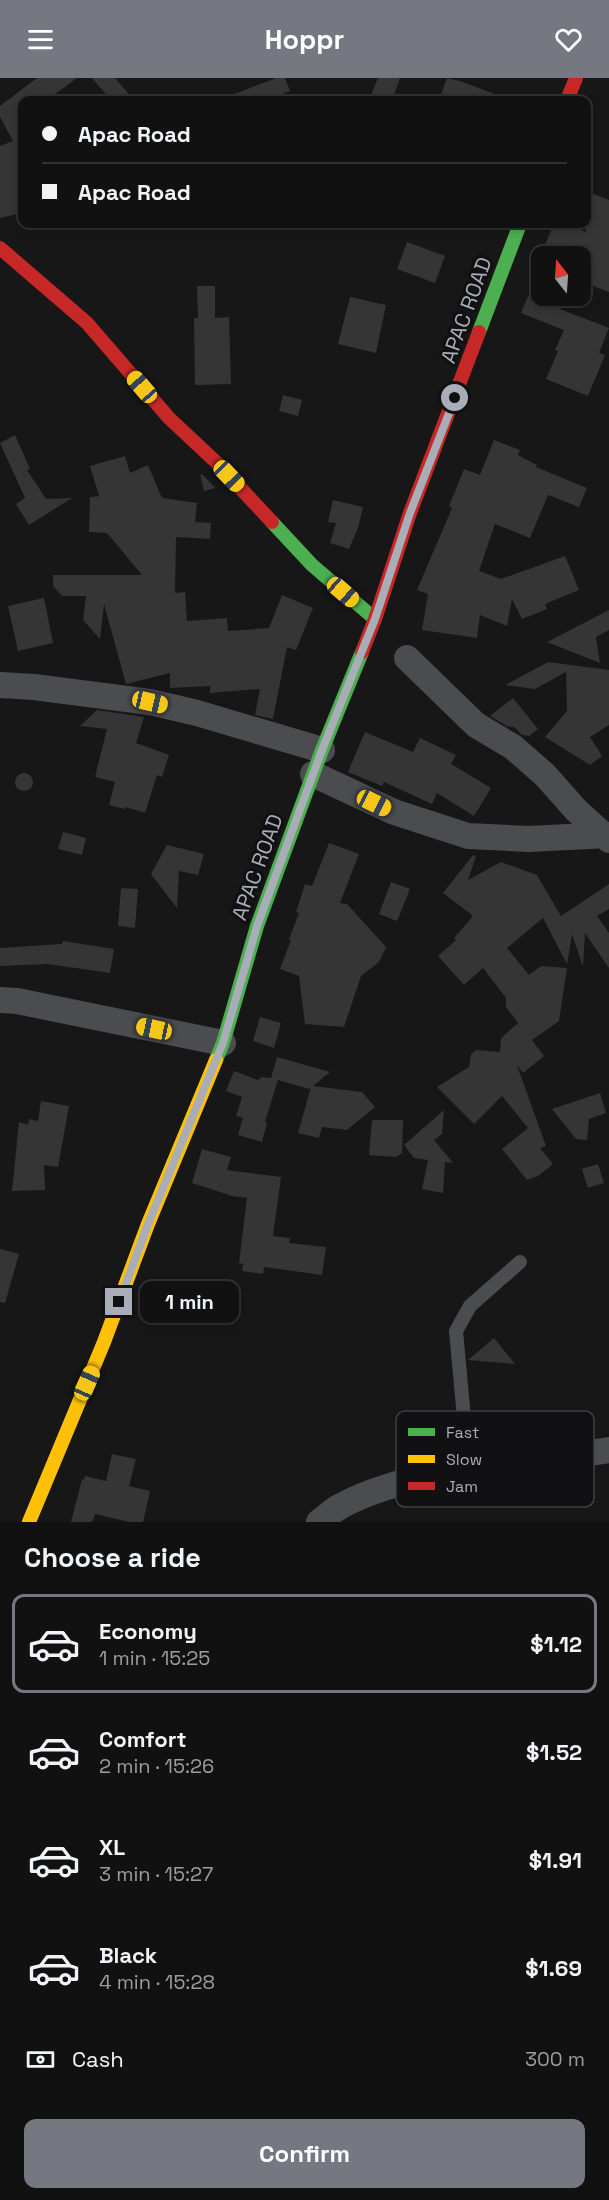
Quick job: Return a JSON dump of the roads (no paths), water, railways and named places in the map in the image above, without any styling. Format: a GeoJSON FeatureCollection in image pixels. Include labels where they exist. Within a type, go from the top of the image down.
{"type":"FeatureCollection","features":[{"type":"Feature","properties":{"kind":"main road"},"geometry":{"type":"LineString","coordinates":[[569,96],[576,78]]}},
{"type":"Feature","properties":{"kind":"main road","name":"APAC ROAD"},"geometry":{"type":"LineString","coordinates":[[30,1522],[60,1444],[104,1342],[148,1224],[223,1043],[257,926],[322,750],[375,619],[410,513],[518,228]]}},
{"type":"Feature","properties":{"kind":"main road"},"geometry":{"type":"LineString","coordinates":[[0,248],[87,323],[169,418],[216,462],[312,565],[375,619]]}},
{"type":"Feature","properties":{"kind":"street"},"geometry":{"type":"LineString","coordinates":[[407,658],[477,724],[513,747],[545,775],[576,810],[608,837]]}},
{"type":"Feature","properties":{"kind":"street"},"geometry":{"type":"LineString","coordinates":[[0,685],[34,687],[150,702],[197,713],[322,750]]}},
{"type":"Feature","properties":{"kind":"street"},"geometry":{"type":"LineString","coordinates":[[313,774],[393,812],[468,836],[528,839],[608,837]]}},
{"type":"Feature","properties":{"kind":"street"},"geometry":{"type":"LineString","coordinates":[[0,1000],[223,1043]]}},
{"type":"Feature","properties":{"kind":"street"},"geometry":{"type":"LineString","coordinates":[[594,1452],[609,1450]]}},
{"type":"Feature","properties":{"kind":"street"},"geometry":{"type":"LineString","coordinates":[[319,1522],[339,1506],[372,1492],[396,1486]]}},
{"type":"Feature","properties":{"kind":"lane"},"geometry":{"type":"LineString","coordinates":[[463,1411],[456,1331],[470,1306],[520,1262]]}}]}
